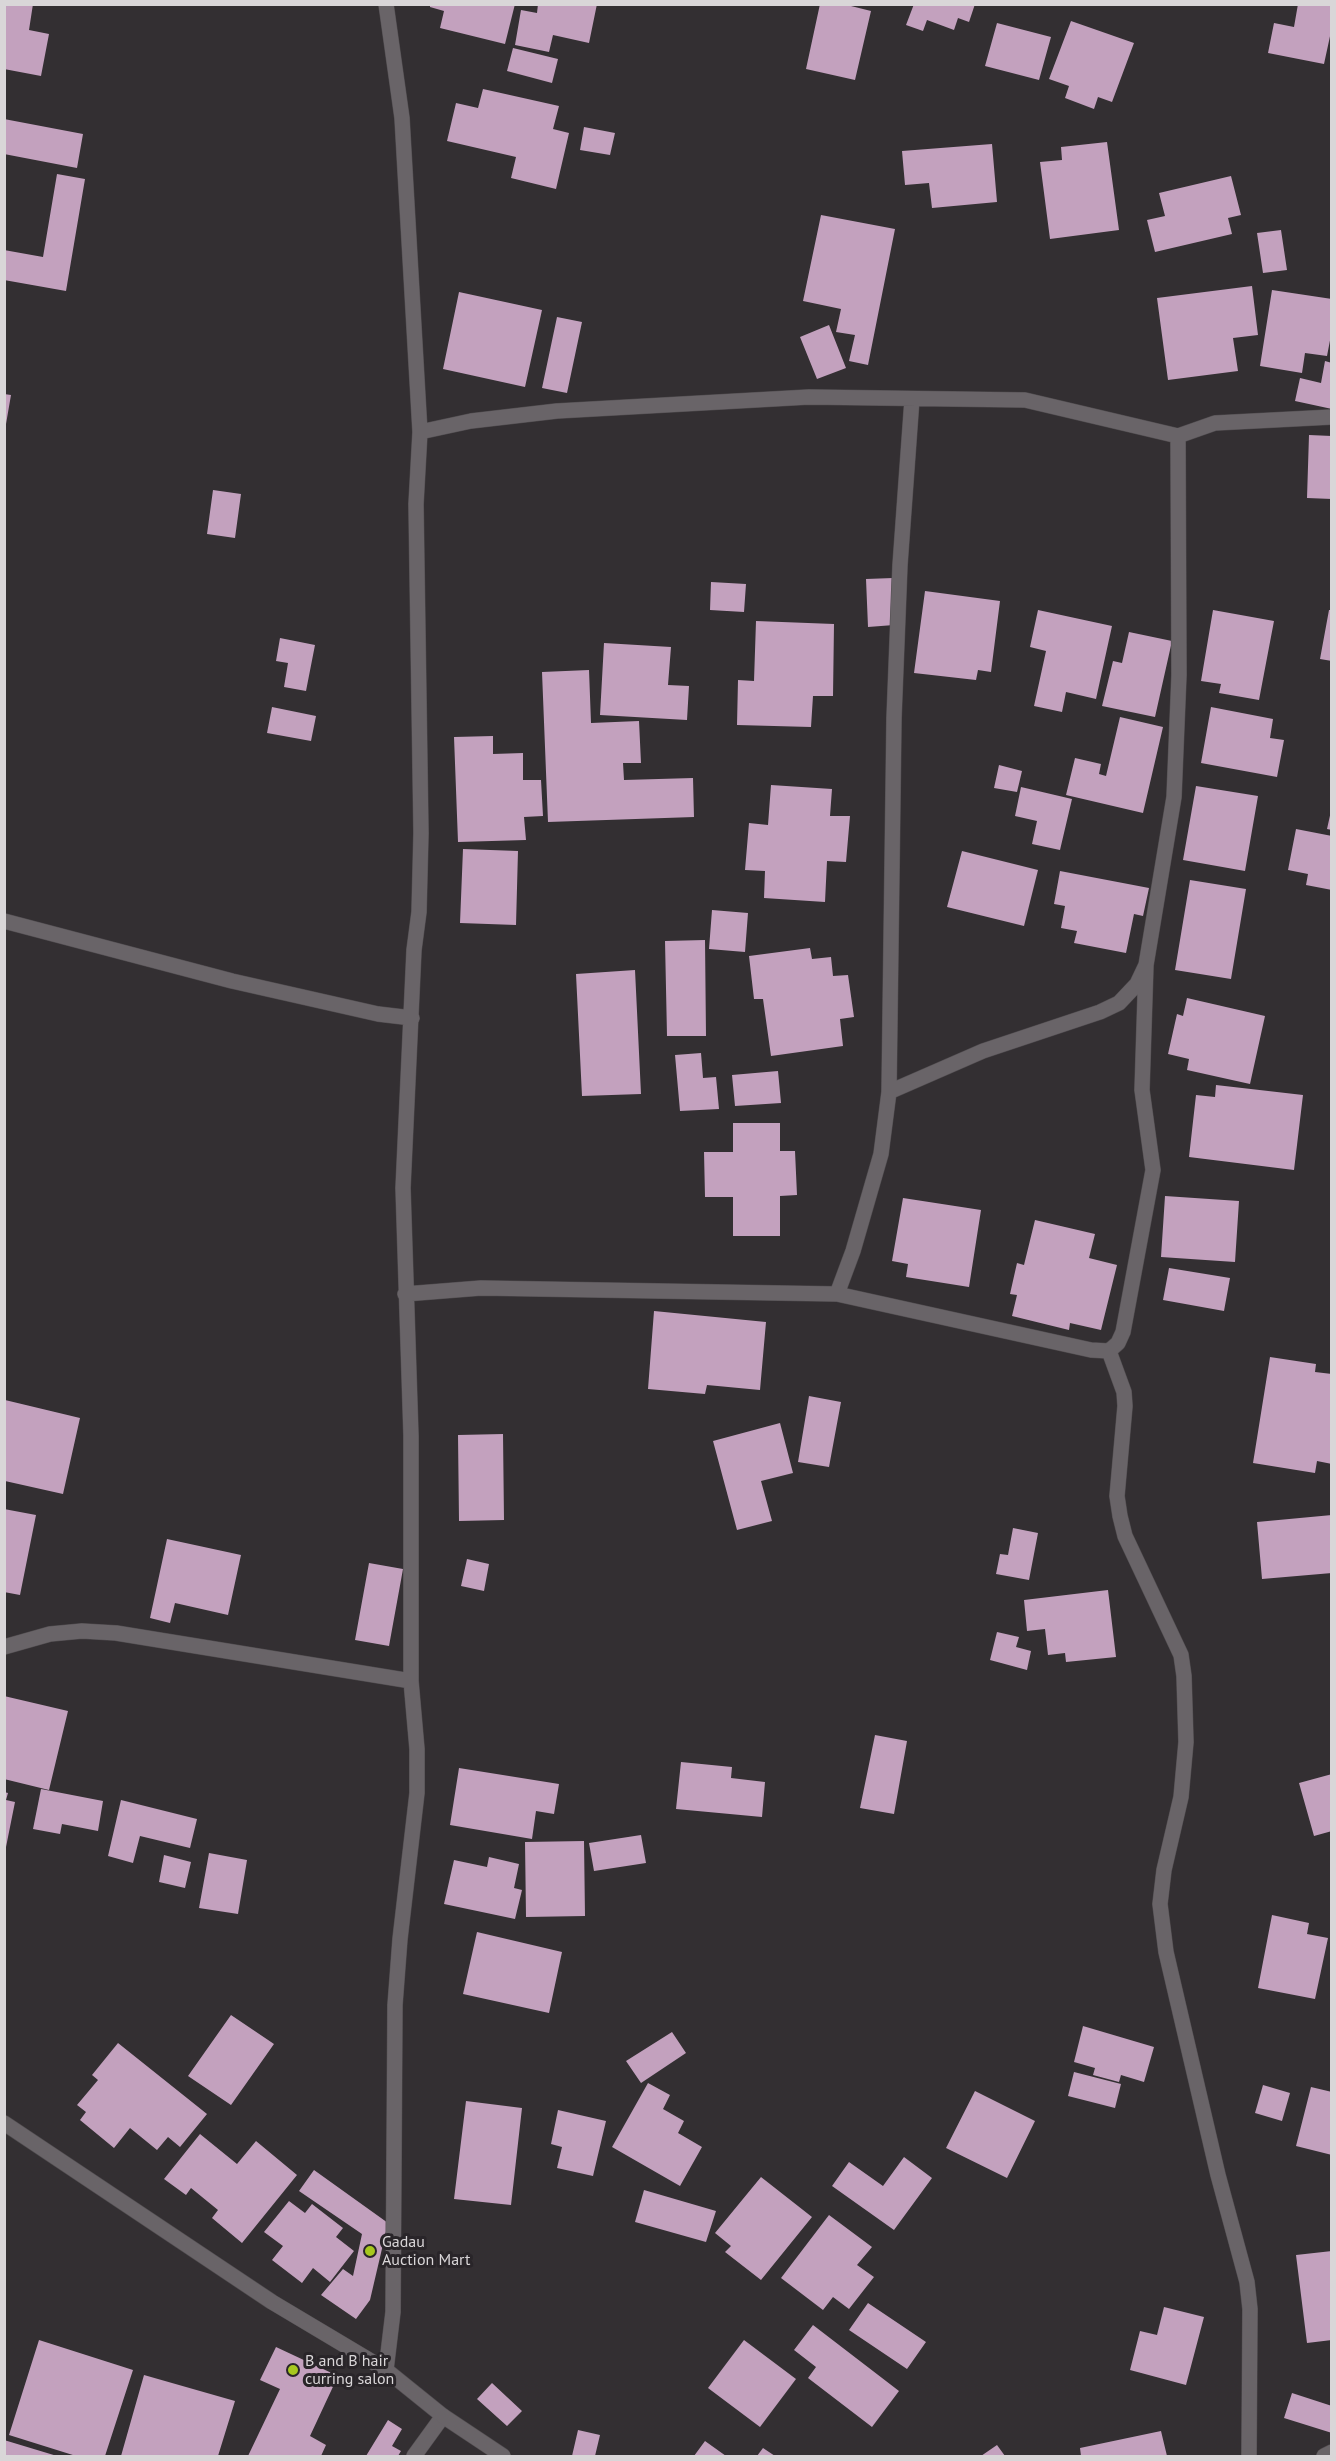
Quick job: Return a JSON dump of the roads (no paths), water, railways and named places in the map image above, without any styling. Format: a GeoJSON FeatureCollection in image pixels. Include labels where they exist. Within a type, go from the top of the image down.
{"type":"FeatureCollection","features":[{"type":"Feature","properties":{"kind":"street"},"geometry":{"type":"LineString","coordinates":[[386,4],[402,118],[420,432],[416,504],[421,833],[419,912],[414,950],[403,1188],[411,1436],[411,1681],[417,1749],[417,1794],[400,1939],[395,2005],[393,2312],[386,2370]]}},
{"type":"Feature","properties":{"kind":"street"},"geometry":{"type":"LineString","coordinates":[[420,432],[471,421],[546,412],[809,397],[1025,400],[1178,436],[1215,423],[1332,417]]}},
{"type":"Feature","properties":{"kind":"street"},"geometry":{"type":"LineString","coordinates":[[837,1294],[853,1251],[881,1154],[889,1092],[894,718],[900,565],[912,399]]}},
{"type":"Feature","properties":{"kind":"street"},"geometry":{"type":"LineString","coordinates":[[405,1294],[481,1288],[837,1294],[1091,1350],[1109,1351],[1118,1343],[1123,1332],[1153,1170],[1142,1090],[1146,965],[1155,897],[1174,797],[1179,675],[1178,436]]}},
{"type":"Feature","properties":{"kind":"street"},"geometry":{"type":"LineString","coordinates":[[4,921],[232,981],[378,1014],[412,1018]]}},
{"type":"Feature","properties":{"kind":"street"},"geometry":{"type":"LineString","coordinates":[[889,1092],[983,1052],[1100,1012],[1119,1003],[1137,984],[1146,965]]}},
{"type":"Feature","properties":{"kind":"street"},"geometry":{"type":"LineString","coordinates":[[1109,1351],[1124,1392],[1125,1406],[1117,1496],[1120,1516],[1125,1536],[1181,1655],[1184,1676],[1186,1742],[1181,1797],[1164,1870],[1160,1904],[1171,1974],[1218,2175],[1247,2282],[1250,2309],[1250,2457]]}},
{"type":"Feature","properties":{"kind":"street"},"geometry":{"type":"LineString","coordinates":[[4,1647],[50,1634],[82,1631],[116,1633],[411,1681]]}},
{"type":"Feature","properties":{"kind":"street"},"geometry":{"type":"LineString","coordinates":[[4,2123],[272,2302],[386,2370],[443,2416],[503,2457]]}},
{"type":"Feature","properties":{"kind":"street"},"geometry":{"type":"LineString","coordinates":[[414,2457],[443,2416]]}},
{"type":"Feature","properties":{"kind":"street"},"geometry":{"type":"LineString","coordinates":[[1324,2457],[1332,2452]]}},
{"type":"Feature","properties":{"kind":"place","name":"Gadau Auction Mart"},"geometry":{"type":"Point","coordinates":[370,2251]}},
{"type":"Feature","properties":{"kind":"place","name":"B and B hair curring salon"},"geometry":{"type":"Point","coordinates":[293,2370]}}]}
